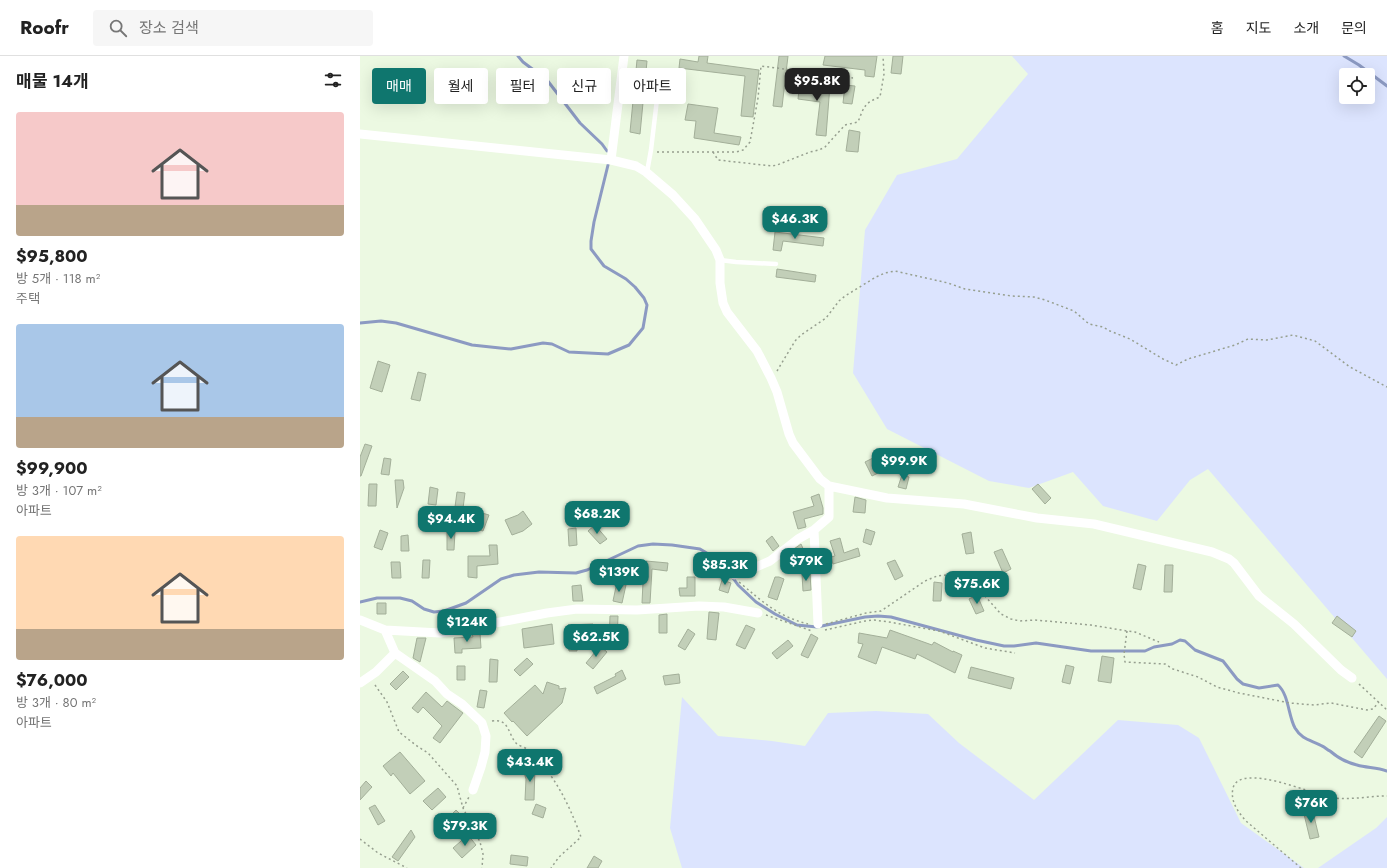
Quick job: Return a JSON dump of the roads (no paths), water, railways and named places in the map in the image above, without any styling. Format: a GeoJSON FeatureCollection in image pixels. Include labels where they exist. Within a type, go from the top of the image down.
{"type":"FeatureCollection","features":[{"type":"Feature","properties":{"kind":"street"},"geometry":{"type":"LineString","coordinates":[[611,160],[624,56]]}},
{"type":"Feature","properties":{"kind":"street"},"geometry":{"type":"LineString","coordinates":[[360,134],[611,160],[636,166],[660,182],[684,205],[713,245],[720,260],[720,284],[723,303],[730,316],[757,351],[771,378],[793,443],[820,479],[829,486],[887,498],[964,504],[1037,518],[1094,524],[1143,537],[1212,552],[1229,559],[1234,563],[1259,596],[1294,624],[1341,670],[1352,678]]}},
{"type":"Feature","properties":{"kind":"street"},"geometry":{"type":"LineString","coordinates":[[734,575],[770,561],[798,539],[814,530],[829,517],[829,486]]}},
{"type":"Feature","properties":{"kind":"street"},"geometry":{"type":"LineString","coordinates":[[814,530],[819,629]]}},
{"type":"Feature","properties":{"kind":"street"},"geometry":{"type":"LineString","coordinates":[[360,620],[385,630],[440,633],[540,614],[578,609],[637,610],[699,606],[724,607],[758,613]]}},
{"type":"Feature","properties":{"kind":"street"},"geometry":{"type":"LineString","coordinates":[[385,630],[395,652],[435,681],[447,694],[462,704],[482,724],[486,736],[485,752],[473,790]]}},
{"type":"Feature","properties":{"kind":"street"},"geometry":{"type":"LineString","coordinates":[[360,684],[376,672],[395,652]]}},
{"type":"Feature","properties":{"kind":"lane"},"geometry":{"type":"LineString","coordinates":[[646,172],[656,104]]}},
{"type":"Feature","properties":{"kind":"lane"},"geometry":{"type":"LineString","coordinates":[[720,260],[776,264]]}},
{"type":"Feature","properties":{"kind":"waterway"},"geometry":{"type":"LineString","coordinates":[[518,56],[523,62],[547,80],[580,123],[602,144],[607,151]]}},
{"type":"Feature","properties":{"kind":"waterway"},"geometry":{"type":"LineString","coordinates":[[1344,56],[1359,65],[1387,86]]}},
{"type":"Feature","properties":{"kind":"waterway"},"geometry":{"type":"LineString","coordinates":[[360,323],[381,321],[396,323],[472,345],[511,349],[543,343],[552,344],[569,352],[608,354],[629,345],[643,328],[647,305],[644,298],[635,287],[626,279],[604,266],[591,249],[594,222],[608,165]]}},
{"type":"Feature","properties":{"kind":"waterway"},"geometry":{"type":"LineString","coordinates":[[360,602],[377,598],[400,598],[412,601],[424,609],[434,612],[444,611],[466,603],[501,579],[514,575],[539,572],[576,573],[587,570],[638,546],[653,544],[700,549],[710,555],[728,571],[738,585],[756,602],[797,625],[817,627],[865,617],[891,617],[1004,646],[1036,643],[1091,651],[1145,651],[1154,647],[1172,644],[1180,640],[1185,641],[1195,650],[1223,661],[1237,679],[1243,684],[1259,688],[1278,685],[1284,694],[1295,728],[1304,737],[1323,746],[1339,758],[1350,763],[1387,771]]}}]}
